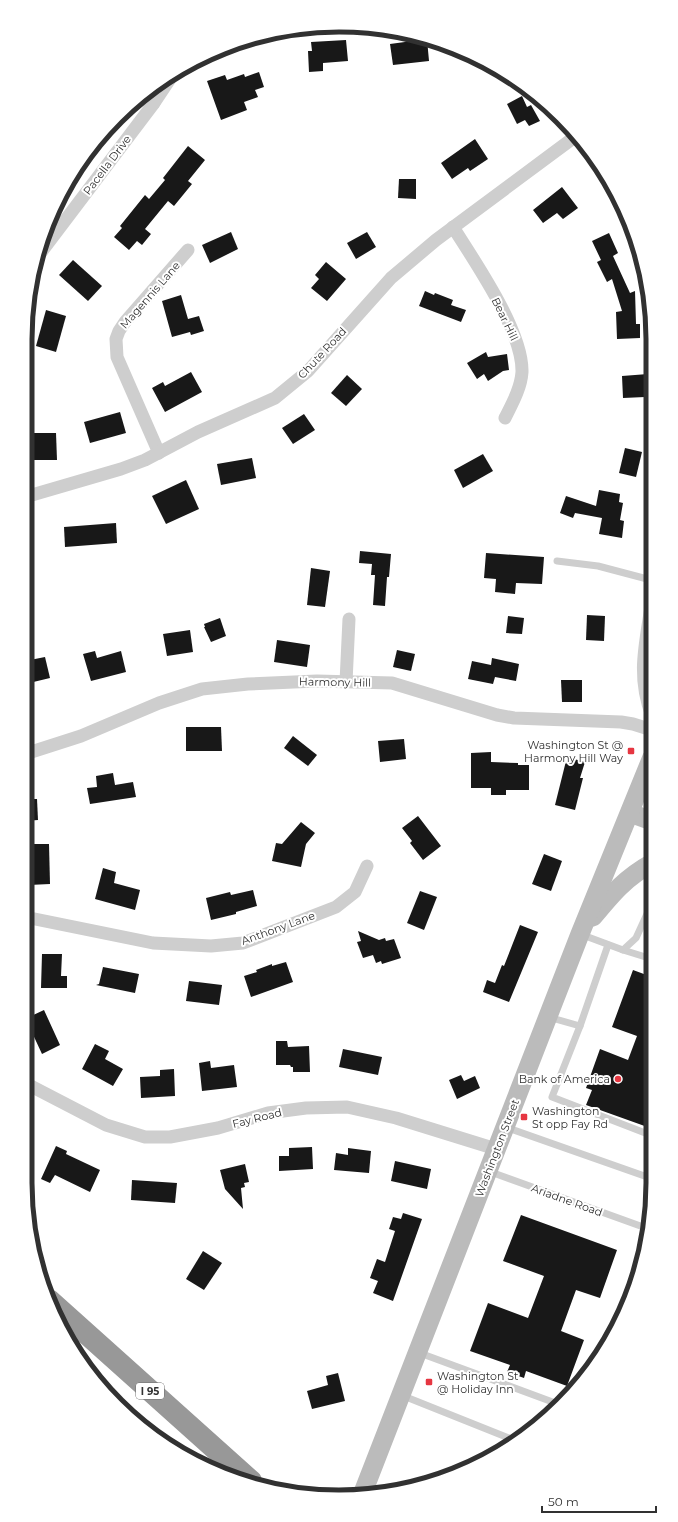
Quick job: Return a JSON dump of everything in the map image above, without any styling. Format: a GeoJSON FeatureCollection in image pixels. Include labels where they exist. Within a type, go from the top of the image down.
{"type":"FeatureCollection","features":[{"type":"Feature","properties":{"kind":"highway","name":"I 95"},"geometry":{"type":"LineString","coordinates":[[59,1309],[245,1475]]}},
{"type":"Feature","properties":{"kind":"main road","name":"Washington Street"},"geometry":{"type":"LineString","coordinates":[[365,1488],[580,934],[630,813],[645,793]]}},
{"type":"Feature","properties":{"kind":"main road"},"geometry":{"type":"LineString","coordinates":[[630,813],[646,819]]}},
{"type":"Feature","properties":{"kind":"main road"},"geometry":{"type":"LineString","coordinates":[[580,934],[621,885],[646,867]]}},
{"type":"Feature","properties":{"kind":"street","name":"Pacella Drive"},"geometry":{"type":"LineString","coordinates":[[46,245],[166,86]]}},
{"type":"Feature","properties":{"kind":"street"},"geometry":{"type":"LineString","coordinates":[[149,98],[154,103]]}},
{"type":"Feature","properties":{"kind":"street","name":"Chute Road"},"geometry":{"type":"LineString","coordinates":[[32,494],[121,469],[145,460],[198,432],[275,398],[308,371],[391,278],[436,240],[572,139]]}},
{"type":"Feature","properties":{"kind":"street","name":"Bear Hill"},"geometry":{"type":"LineString","coordinates":[[453,227],[485,279],[518,346],[522,373],[519,387],[505,418]]}},
{"type":"Feature","properties":{"kind":"street","name":"Magennis Lane"},"geometry":{"type":"LineString","coordinates":[[159,453],[117,357],[116,339],[125,322],[188,250]]}},
{"type":"Feature","properties":{"kind":"street"},"geometry":{"type":"LineString","coordinates":[[346,682],[349,619]]}},
{"type":"Feature","properties":{"kind":"street"},"geometry":{"type":"LineString","coordinates":[[646,648],[643,684],[646,699]]}},
{"type":"Feature","properties":{"kind":"street","name":"Harmony Hill"},"geometry":{"type":"LineString","coordinates":[[32,752],[81,736],[159,703],[202,689],[248,684],[317,681],[392,684],[497,715],[514,718],[621,722],[646,728]]}},
{"type":"Feature","properties":{"kind":"street","name":"Anthony Lane"},"geometry":{"type":"LineString","coordinates":[[32,918],[153,943],[211,946],[243,943],[336,907],[355,892],[366,866]]}},
{"type":"Feature","properties":{"kind":"street","name":"Fay Road"},"geometry":{"type":"LineString","coordinates":[[32,1087],[106,1125],[145,1137],[170,1137],[218,1128],[268,1113],[306,1108],[347,1107],[396,1118],[496,1149]]}},
{"type":"Feature","properties":{"kind":"lane"},"geometry":{"type":"LineString","coordinates":[[558,561],[598,566],[646,579]]}},
{"type":"Feature","properties":{"kind":"lane"},"geometry":{"type":"LineString","coordinates":[[623,950],[636,938],[646,916]]}},
{"type":"Feature","properties":{"kind":"lane"},"geometry":{"type":"LineString","coordinates":[[580,934],[646,957]]}},
{"type":"Feature","properties":{"kind":"lane"},"geometry":{"type":"LineString","coordinates":[[608,945],[580,1026],[552,1097],[646,1133]]}},
{"type":"Feature","properties":{"kind":"lane"},"geometry":{"type":"LineString","coordinates":[[547,1017],[580,1026]]}},
{"type":"Feature","properties":{"kind":"lane"},"geometry":{"type":"LineString","coordinates":[[505,1127],[646,1177]]}},
{"type":"Feature","properties":{"kind":"lane","name":"Ariadne Road"},"geometry":{"type":"LineString","coordinates":[[488,1171],[642,1227]]}},
{"type":"Feature","properties":{"kind":"lane"},"geometry":{"type":"LineString","coordinates":[[417,1352],[553,1402]]}},
{"type":"Feature","properties":{"kind":"lane"},"geometry":{"type":"LineString","coordinates":[[401,1395],[510,1438]]}},
{"type":"Feature","properties":{"kind":"building"},"geometry":{"type":"Polygon","coordinates":[[[346,40],[348,61],[323,63],[323,71],[309,72],[308,51],[312,51],[311,42],[346,40]]]}},
{"type":"Feature","properties":{"kind":"building"},"geometry":{"type":"Polygon","coordinates":[[[413,41],[428,45],[429,61],[393,65],[390,44],[413,41]]]}},
{"type":"Feature","properties":{"kind":"building"},"geometry":{"type":"Polygon","coordinates":[[[259,72],[264,87],[255,90],[258,97],[244,102],[247,110],[221,120],[207,81],[225,75],[227,80],[244,74],[245,77],[259,72]]]}},
{"type":"Feature","properties":{"kind":"building"},"geometry":{"type":"Polygon","coordinates":[[[522,96],[527,107],[531,105],[540,121],[529,126],[525,120],[517,124],[507,104],[522,96]]]}},
{"type":"Feature","properties":{"kind":"building"},"geometry":{"type":"Polygon","coordinates":[[[475,139],[488,159],[470,171],[468,168],[452,179],[441,163],[475,139]]]}},
{"type":"Feature","properties":{"kind":"building"},"geometry":{"type":"Polygon","coordinates":[[[188,146],[205,160],[188,181],[192,184],[174,206],[168,201],[145,229],[151,234],[142,245],[137,241],[129,250],[114,237],[122,228],[120,226],[145,195],[149,199],[165,180],[163,178],[188,146]]]}},
{"type":"Feature","properties":{"kind":"building"},"geometry":{"type":"Polygon","coordinates":[[[399,179],[416,179],[416,199],[398,198],[399,179]]]}},
{"type":"Feature","properties":{"kind":"building"},"geometry":{"type":"Polygon","coordinates":[[[562,187],[578,208],[563,219],[557,213],[543,223],[533,210],[562,187]]]}},
{"type":"Feature","properties":{"kind":"building"},"geometry":{"type":"Polygon","coordinates":[[[231,232],[238,249],[210,263],[202,245],[231,232]]]}},
{"type":"Feature","properties":{"kind":"building"},"geometry":{"type":"Polygon","coordinates":[[[367,232],[376,247],[356,259],[347,243],[367,232]]]}},
{"type":"Feature","properties":{"kind":"building"},"geometry":{"type":"Polygon","coordinates":[[[609,233],[618,253],[613,256],[630,293],[635,291],[636,324],[640,324],[640,338],[617,339],[616,312],[622,311],[612,279],[607,282],[597,262],[601,260],[592,241],[609,233]]]}},
{"type":"Feature","properties":{"kind":"building"},"geometry":{"type":"Polygon","coordinates":[[[73,260],[102,286],[88,301],[59,275],[73,260]]]}},
{"type":"Feature","properties":{"kind":"building"},"geometry":{"type":"Polygon","coordinates":[[[326,262],[346,279],[327,301],[311,288],[319,279],[315,275],[326,262]]]}},
{"type":"Feature","properties":{"kind":"building"},"geometry":{"type":"Polygon","coordinates":[[[425,291],[453,300],[451,305],[466,310],[461,322],[419,306],[425,291]]]}},
{"type":"Feature","properties":{"kind":"building"},"geometry":{"type":"Polygon","coordinates":[[[181,295],[188,319],[199,316],[204,331],[191,335],[190,332],[172,337],[162,301],[181,295]]]}},
{"type":"Feature","properties":{"kind":"building"},"geometry":{"type":"Polygon","coordinates":[[[46,310],[66,316],[56,352],[36,346],[46,310]]]}},
{"type":"Feature","properties":{"kind":"building"},"geometry":{"type":"Polygon","coordinates":[[[486,352],[488,357],[507,354],[509,370],[503,371],[488,381],[484,374],[477,379],[467,363],[486,352]]]}},
{"type":"Feature","properties":{"kind":"building"},"geometry":{"type":"Polygon","coordinates":[[[191,372],[202,392],[165,412],[152,388],[163,382],[165,386],[191,372]]]}},
{"type":"Feature","properties":{"kind":"building"},"geometry":{"type":"Polygon","coordinates":[[[646,374],[646,388],[644,388],[645,397],[623,398],[622,376],[646,374]]]}},
{"type":"Feature","properties":{"kind":"building"},"geometry":{"type":"Polygon","coordinates":[[[347,375],[362,389],[346,406],[331,393],[347,375]]]}},
{"type":"Feature","properties":{"kind":"building"},"geometry":{"type":"Polygon","coordinates":[[[120,412],[126,433],[90,443],[84,422],[120,412]]]}},
{"type":"Feature","properties":{"kind":"building"},"geometry":{"type":"Polygon","coordinates":[[[304,414],[315,430],[293,444],[282,428],[304,414]]]}},
{"type":"Feature","properties":{"kind":"building"},"geometry":{"type":"Polygon","coordinates":[[[32,433],[56,433],[57,460],[32,460],[32,433]]]}},
{"type":"Feature","properties":{"kind":"building"},"geometry":{"type":"Polygon","coordinates":[[[625,448],[642,452],[636,477],[619,473],[625,448]]]}},
{"type":"Feature","properties":{"kind":"building"},"geometry":{"type":"Polygon","coordinates":[[[483,454],[493,471],[463,488],[454,470],[483,454]]]}},
{"type":"Feature","properties":{"kind":"building"},"geometry":{"type":"Polygon","coordinates":[[[252,458],[256,478],[221,485],[217,464],[252,458]]]}},
{"type":"Feature","properties":{"kind":"building"},"geometry":{"type":"Polygon","coordinates":[[[186,480],[199,509],[166,524],[152,496],[186,480]]]}},
{"type":"Feature","properties":{"kind":"building"},"geometry":{"type":"Polygon","coordinates":[[[599,490],[620,494],[619,502],[623,503],[620,520],[624,521],[622,538],[599,534],[602,518],[575,513],[573,518],[560,513],[566,496],[596,506],[599,490]]]}},
{"type":"Feature","properties":{"kind":"building"},"geometry":{"type":"Polygon","coordinates":[[[116,523],[117,543],[65,547],[64,527],[116,523]]]}},
{"type":"Feature","properties":{"kind":"building"},"geometry":{"type":"Polygon","coordinates":[[[360,551],[391,554],[389,577],[387,577],[385,606],[373,605],[375,575],[371,575],[372,564],[359,563],[360,551]]]}},
{"type":"Feature","properties":{"kind":"building"},"geometry":{"type":"Polygon","coordinates":[[[486,553],[544,557],[542,584],[516,583],[515,594],[495,592],[496,579],[484,578],[486,553]]]}},
{"type":"Feature","properties":{"kind":"building"},"geometry":{"type":"Polygon","coordinates":[[[311,568],[330,571],[325,607],[307,605],[311,568]]]}},
{"type":"Feature","properties":{"kind":"building"},"geometry":{"type":"Polygon","coordinates":[[[587,615],[605,616],[604,641],[586,640],[587,615]]]}},
{"type":"Feature","properties":{"kind":"building"},"geometry":{"type":"Polygon","coordinates":[[[508,616],[524,618],[522,634],[506,633],[508,616]]]}},
{"type":"Feature","properties":{"kind":"building"},"geometry":{"type":"Polygon","coordinates":[[[220,618],[226,636],[211,642],[204,624],[220,618]]]}},
{"type":"Feature","properties":{"kind":"building"},"geometry":{"type":"Polygon","coordinates":[[[190,630],[193,652],[167,656],[163,634],[190,630]]]}},
{"type":"Feature","properties":{"kind":"building"},"geometry":{"type":"Polygon","coordinates":[[[277,640],[310,645],[307,667],[274,662],[277,640]]]}},
{"type":"Feature","properties":{"kind":"building"},"geometry":{"type":"Polygon","coordinates":[[[397,650],[415,654],[411,671],[393,667],[397,650]]]}},
{"type":"Feature","properties":{"kind":"building"},"geometry":{"type":"Polygon","coordinates":[[[95,651],[97,658],[121,651],[126,672],[91,681],[83,654],[95,651]]]}},
{"type":"Feature","properties":{"kind":"building"},"geometry":{"type":"Polygon","coordinates":[[[45,657],[50,678],[32,682],[32,660],[45,657]]]}},
{"type":"Feature","properties":{"kind":"building"},"geometry":{"type":"Polygon","coordinates":[[[492,658],[519,664],[516,681],[495,677],[493,684],[468,679],[472,661],[491,665],[492,658]]]}},
{"type":"Feature","properties":{"kind":"building"},"geometry":{"type":"Polygon","coordinates":[[[561,680],[582,680],[582,702],[562,702],[561,680]]]}},
{"type":"Feature","properties":{"kind":"building"},"geometry":{"type":"Polygon","coordinates":[[[186,727],[221,727],[222,751],[186,751],[186,727]]]}},
{"type":"Feature","properties":{"kind":"building"},"geometry":{"type":"Polygon","coordinates":[[[293,736],[317,755],[308,766],[284,748],[293,736]]]}},
{"type":"Feature","properties":{"kind":"building"},"geometry":{"type":"Polygon","coordinates":[[[404,739],[406,759],[380,762],[378,741],[404,739]]]}},
{"type":"Feature","properties":{"kind":"building"},"geometry":{"type":"Polygon","coordinates":[[[491,752],[491,762],[529,765],[529,790],[506,790],[506,795],[491,795],[491,788],[471,788],[471,753],[491,752]]]}},
{"type":"Feature","properties":{"kind":"building"},"geometry":{"type":"Polygon","coordinates":[[[567,757],[585,762],[580,778],[583,778],[575,810],[555,805],[567,757]]]}},
{"type":"Feature","properties":{"kind":"building"},"geometry":{"type":"Polygon","coordinates":[[[113,773],[115,785],[133,782],[136,797],[90,804],[87,788],[97,787],[96,776],[113,773]]]}},
{"type":"Feature","properties":{"kind":"building"},"geometry":{"type":"Polygon","coordinates":[[[32,799],[37,799],[38,820],[32,820],[32,799]]]}},
{"type":"Feature","properties":{"kind":"building"},"geometry":{"type":"Polygon","coordinates":[[[418,816],[441,846],[423,860],[410,843],[412,841],[402,828],[418,816]]]}},
{"type":"Feature","properties":{"kind":"building"},"geometry":{"type":"Polygon","coordinates":[[[301,822],[315,833],[306,844],[301,867],[272,861],[276,843],[282,844],[301,822]]]}},
{"type":"Feature","properties":{"kind":"building"},"geometry":{"type":"Polygon","coordinates":[[[32,844],[49,844],[50,884],[32,885],[32,844]]]}},
{"type":"Feature","properties":{"kind":"building"},"geometry":{"type":"Polygon","coordinates":[[[544,854],[562,861],[551,891],[532,884],[544,854]]]}},
{"type":"Feature","properties":{"kind":"building"},"geometry":{"type":"Polygon","coordinates":[[[103,868],[116,872],[114,883],[140,890],[135,910],[95,899],[103,868]]]}},
{"type":"Feature","properties":{"kind":"building"},"geometry":{"type":"Polygon","coordinates":[[[253,890],[257,906],[236,912],[236,914],[211,920],[206,898],[230,892],[231,895],[253,890]]]}},
{"type":"Feature","properties":{"kind":"building"},"geometry":{"type":"Polygon","coordinates":[[[420,891],[437,897],[424,930],[407,923],[420,891]]]}},
{"type":"Feature","properties":{"kind":"building"},"geometry":{"type":"Polygon","coordinates":[[[520,925],[538,932],[509,1002],[483,992],[487,980],[495,983],[502,965],[504,966],[520,925]]]}},
{"type":"Feature","properties":{"kind":"building"},"geometry":{"type":"Polygon","coordinates":[[[358,931],[379,940],[385,938],[386,941],[394,939],[401,958],[382,964],[381,961],[376,963],[373,955],[363,958],[357,942],[361,941],[358,931]]]}},
{"type":"Feature","properties":{"kind":"building"},"geometry":{"type":"Polygon","coordinates":[[[42,954],[62,954],[61,976],[67,976],[67,988],[41,988],[42,954]]]}},
{"type":"Feature","properties":{"kind":"building"},"geometry":{"type":"Polygon","coordinates":[[[286,962],[293,982],[251,997],[244,976],[257,972],[256,970],[272,964],[272,966],[286,962]]]}},
{"type":"Feature","properties":{"kind":"building"},"geometry":{"type":"Polygon","coordinates":[[[103,967],[139,974],[135,993],[96,985],[99,984],[103,967]]]}},
{"type":"Feature","properties":{"kind":"building"},"geometry":{"type":"Polygon","coordinates":[[[633,970],[646,975],[646,1126],[586,1105],[592,1090],[586,1088],[600,1049],[628,1060],[637,1036],[612,1027],[633,970]]]}},
{"type":"Feature","properties":{"kind":"building"},"geometry":{"type":"Polygon","coordinates":[[[189,981],[222,985],[219,1005],[186,1001],[189,981]]]}},
{"type":"Feature","properties":{"kind":"building"},"geometry":{"type":"Polygon","coordinates":[[[44,1010],[60,1045],[42,1054],[32,1032],[32,1016],[44,1010]]]}},
{"type":"Feature","properties":{"kind":"building"},"geometry":{"type":"Polygon","coordinates":[[[276,1041],[287,1041],[288,1047],[309,1046],[310,1072],[293,1072],[293,1067],[290,1065],[276,1065],[276,1041]]]}},
{"type":"Feature","properties":{"kind":"building"},"geometry":{"type":"Polygon","coordinates":[[[95,1044],[109,1051],[105,1059],[123,1069],[113,1086],[82,1069],[95,1044]]]}},
{"type":"Feature","properties":{"kind":"building"},"geometry":{"type":"Polygon","coordinates":[[[343,1049],[382,1057],[378,1075],[339,1067],[343,1049]]]}},
{"type":"Feature","properties":{"kind":"building"},"geometry":{"type":"Polygon","coordinates":[[[210,1061],[211,1068],[234,1065],[237,1087],[202,1091],[199,1063],[210,1061]]]}},
{"type":"Feature","properties":{"kind":"building"},"geometry":{"type":"Polygon","coordinates":[[[174,1069],[175,1096],[141,1098],[140,1077],[160,1076],[160,1070],[174,1069]]]}},
{"type":"Feature","properties":{"kind":"building"},"geometry":{"type":"Polygon","coordinates":[[[461,1075],[464,1081],[475,1076],[480,1088],[457,1099],[449,1080],[461,1075]]]}},
{"type":"Feature","properties":{"kind":"building"},"geometry":{"type":"Polygon","coordinates":[[[56,1146],[67,1151],[66,1154],[100,1170],[90,1192],[55,1175],[50,1183],[41,1179],[56,1146]]]}},
{"type":"Feature","properties":{"kind":"building"},"geometry":{"type":"Polygon","coordinates":[[[312,1147],[313,1169],[279,1171],[279,1156],[289,1156],[289,1148],[312,1147]]]}},
{"type":"Feature","properties":{"kind":"building"},"geometry":{"type":"Polygon","coordinates":[[[348,1148],[371,1151],[369,1173],[334,1170],[336,1153],[348,1155],[348,1148]]]}},
{"type":"Feature","properties":{"kind":"building"},"geometry":{"type":"Polygon","coordinates":[[[395,1161],[431,1169],[427,1189],[391,1181],[395,1161]]]}},
{"type":"Feature","properties":{"kind":"building"},"geometry":{"type":"Polygon","coordinates":[[[245,1164],[249,1182],[244,1183],[245,1187],[241,1188],[243,1209],[225,1189],[220,1170],[245,1164]]]}},
{"type":"Feature","properties":{"kind":"building"},"geometry":{"type":"Polygon","coordinates":[[[132,1180],[177,1183],[175,1203],[131,1200],[132,1180]]]}},
{"type":"Feature","properties":{"kind":"building"},"geometry":{"type":"Polygon","coordinates":[[[403,1213],[422,1219],[393,1301],[373,1293],[378,1281],[370,1278],[377,1259],[385,1262],[395,1231],[389,1229],[393,1217],[401,1219],[403,1213]]]}},
{"type":"Feature","properties":{"kind":"building"},"geometry":{"type":"Polygon","coordinates":[[[521,1215],[617,1250],[600,1298],[576,1290],[561,1331],[584,1340],[567,1386],[526,1371],[524,1378],[507,1372],[510,1365],[470,1351],[488,1303],[528,1318],[544,1276],[503,1261],[521,1215]]]}},
{"type":"Feature","properties":{"kind":"building"},"geometry":{"type":"Polygon","coordinates":[[[203,1251],[222,1263],[204,1290],[186,1279],[203,1251]]]}},
{"type":"Feature","properties":{"kind":"building"},"geometry":{"type":"Polygon","coordinates":[[[338,1373],[345,1401],[312,1409],[307,1391],[328,1385],[326,1376],[338,1373]]]}},
{"type":"Feature","properties":{"kind":"place","name":"Washington St @ Harmony Hill Way"},"geometry":{"type":"Point","coordinates":[631,751]}},
{"type":"Feature","properties":{"kind":"place","name":"Bank of America"},"geometry":{"type":"Point","coordinates":[618,1079]}},
{"type":"Feature","properties":{"kind":"place","name":"Washington St opp Fay Rd"},"geometry":{"type":"Point","coordinates":[524,1117]}},
{"type":"Feature","properties":{"kind":"place","name":"Washington St @ Holiday Inn"},"geometry":{"type":"Point","coordinates":[429,1382]}}]}
